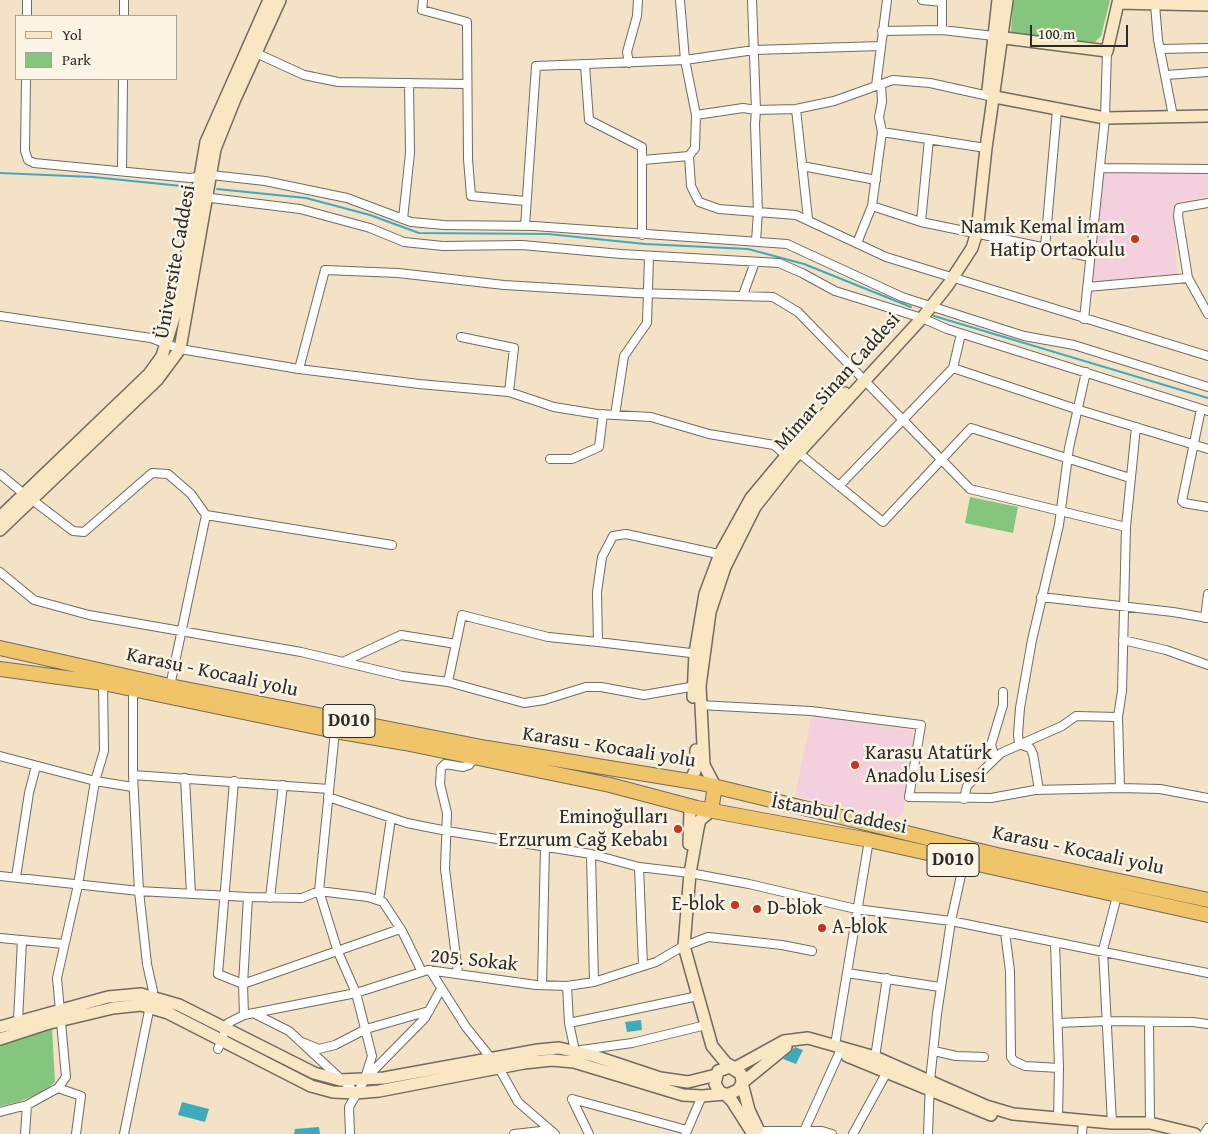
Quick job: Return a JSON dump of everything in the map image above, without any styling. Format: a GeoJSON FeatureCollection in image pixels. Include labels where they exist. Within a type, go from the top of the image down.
{"type":"FeatureCollection","features":[{"type":"Feature","properties":{"kind":"highway","name":"Karasu - Kocaali yolu"},"geometry":{"type":"LineString","coordinates":[[0,648],[170,686],[487,748],[715,786],[997,855],[1208,900]]}},
{"type":"Feature","properties":{"kind":"highway","name":"Karasu - Kocaali yolu"},"geometry":{"type":"LineString","coordinates":[[0,669],[103,683],[335,731],[405,743],[610,785],[698,808]]}},
{"type":"Feature","properties":{"kind":"highway"},"geometry":{"type":"LineString","coordinates":[[690,781],[698,808]]}},
{"type":"Feature","properties":{"kind":"highway"},"geometry":{"type":"LineString","coordinates":[[698,808],[715,786]]}},
{"type":"Feature","properties":{"kind":"highway","name":"İstanbul Caddesi"},"geometry":{"type":"LineString","coordinates":[[698,808],[869,840],[1117,896],[1208,914]]}},
{"type":"Feature","properties":{"kind":"main road"},"geometry":{"type":"LineString","coordinates":[[206,176],[206,142],[269,0]]}},
{"type":"Feature","properties":{"kind":"main road","name":"Üniversite Caddesi"},"geometry":{"type":"LineString","coordinates":[[0,530],[28,496],[157,380],[180,349],[206,176],[222,129],[280,0]]}},
{"type":"Feature","properties":{"kind":"main road","name":"Mimar Sinan Caddesi"},"geometry":{"type":"LineString","coordinates":[[690,781],[697,761],[699,654],[725,556],[755,507],[793,456],[918,317],[972,248],[982,147],[991,96],[998,37],[998,0]]}},
{"type":"Feature","properties":{"kind":"main road","name":"Mimar Sinan Caddesi"},"geometry":{"type":"LineString","coordinates":[[998,37],[1007,0]]}},
{"type":"Feature","properties":{"kind":"main road"},"geometry":{"type":"LineString","coordinates":[[998,37],[1107,51],[1118,1],[1155,5],[1208,5]]}},
{"type":"Feature","properties":{"kind":"main road"},"geometry":{"type":"LineString","coordinates":[[991,96],[1105,118],[1208,116]]}},
{"type":"Feature","properties":{"kind":"main road"},"geometry":{"type":"LineString","coordinates":[[0,517],[28,496],[149,374],[162,356],[178,305],[203,197]]}},
{"type":"Feature","properties":{"kind":"main road","name":"Mimar Sinan Caddesi"},"geometry":{"type":"LineString","coordinates":[[697,686],[704,765],[715,786]]}},
{"type":"Feature","properties":{"kind":"main road"},"geometry":{"type":"LineString","coordinates":[[688,873],[700,820],[698,808],[690,810],[688,873],[682,947],[695,997],[712,1046],[717,1053],[741,1074],[749,1110],[758,1133]]}},
{"type":"Feature","properties":{"kind":"main road"},"geometry":{"type":"LineString","coordinates":[[0,1039],[108,997],[141,994],[220,1045],[311,1086],[333,1092],[356,1093],[378,1092],[495,1063],[538,1050],[560,1048],[660,1078],[688,1082],[715,1077],[722,1068],[734,1068],[784,1041],[808,1038],[889,1068],[930,1086],[980,1112],[1011,1120],[1082,1128],[1148,1129],[1169,1134]]}},
{"type":"Feature","properties":{"kind":"main road"},"geometry":{"type":"LineString","coordinates":[[152,1002],[179,1005],[314,1073],[340,1080],[364,1081],[495,1063],[559,1060],[574,1062],[683,1095],[702,1096],[734,1093],[742,1083],[790,1045],[803,1043],[838,1048],[874,1057],[889,1068]]}},
{"type":"Feature","properties":{"kind":"main road"},"geometry":{"type":"LineString","coordinates":[[0,1027],[18,1022],[59,1016]]}},
{"type":"Feature","properties":{"kind":"main road"},"geometry":{"type":"LineString","coordinates":[[704,1026],[717,1088],[725,1094],[758,1133]]}},
{"type":"Feature","properties":{"kind":"main road"},"geometry":{"type":"LineString","coordinates":[[930,1086],[1013,1114],[1058,1119],[1082,1128],[1112,1123],[1150,1124],[1195,1134]]}},
{"type":"Feature","properties":{"kind":"street"},"geometry":{"type":"LineString","coordinates":[[27,0],[27,15]]}},
{"type":"Feature","properties":{"kind":"street"},"geometry":{"type":"LineString","coordinates":[[124,0],[124,15]]}},
{"type":"Feature","properties":{"kind":"street"},"geometry":{"type":"LineString","coordinates":[[423,0],[422,10],[467,22],[471,196],[526,200]]}},
{"type":"Feature","properties":{"kind":"street"},"geometry":{"type":"LineString","coordinates":[[629,63],[627,52],[637,16],[638,0]]}},
{"type":"Feature","properties":{"kind":"street"},"geometry":{"type":"LineString","coordinates":[[680,0],[686,60],[696,114],[695,148],[689,156],[691,186],[699,202],[719,209],[796,215],[886,257],[1208,356]]}},
{"type":"Feature","properties":{"kind":"street"},"geometry":{"type":"LineString","coordinates":[[752,0],[756,110],[754,124],[758,212],[756,241]]}},
{"type":"Feature","properties":{"kind":"street"},"geometry":{"type":"LineString","coordinates":[[857,243],[872,206],[882,132],[879,117],[882,102],[878,85],[880,46],[887,0]]}},
{"type":"Feature","properties":{"kind":"street"},"geometry":{"type":"LineString","coordinates":[[922,0],[942,1],[942,30]]}},
{"type":"Feature","properties":{"kind":"street"},"geometry":{"type":"LineString","coordinates":[[1155,5],[1160,49],[1173,116]]}},
{"type":"Feature","properties":{"kind":"street"},"geometry":{"type":"LineString","coordinates":[[882,31],[942,30],[998,37]]}},
{"type":"Feature","properties":{"kind":"street"},"geometry":{"type":"LineString","coordinates":[[525,226],[536,66],[686,60],[754,50],[880,46]]}},
{"type":"Feature","properties":{"kind":"street"},"geometry":{"type":"LineString","coordinates":[[1160,49],[1208,48]]}},
{"type":"Feature","properties":{"kind":"street"},"geometry":{"type":"LineString","coordinates":[[1084,319],[1105,118],[1107,51]]}},
{"type":"Feature","properties":{"kind":"street"},"geometry":{"type":"LineString","coordinates":[[256,53],[304,75],[338,82],[467,84]]}},
{"type":"Feature","properties":{"kind":"street"},"geometry":{"type":"LineString","coordinates":[[585,65],[590,120],[642,147],[642,235]]}},
{"type":"Feature","properties":{"kind":"street"},"geometry":{"type":"LineString","coordinates":[[1166,75],[1208,72]]}},
{"type":"Feature","properties":{"kind":"street"},"geometry":{"type":"LineString","coordinates":[[26,80],[25,151],[28,160],[34,163],[190,178],[206,176],[305,187],[347,198],[403,219],[444,225],[525,226],[787,244],[877,286],[928,304],[1024,336],[1074,345],[1208,386]]}},
{"type":"Feature","properties":{"kind":"street"},"geometry":{"type":"LineString","coordinates":[[122,171],[123,80]]}},
{"type":"Feature","properties":{"kind":"street"},"geometry":{"type":"LineString","coordinates":[[696,114],[743,108],[756,110],[796,109],[834,101],[893,80],[930,83],[991,96]]}},
{"type":"Feature","properties":{"kind":"street"},"geometry":{"type":"LineString","coordinates":[[403,219],[410,153],[409,84]]}},
{"type":"Feature","properties":{"kind":"street"},"geometry":{"type":"LineString","coordinates":[[796,109],[808,219]]}},
{"type":"Feature","properties":{"kind":"street"},"geometry":{"type":"LineString","coordinates":[[1045,247],[1057,110]]}},
{"type":"Feature","properties":{"kind":"street"},"geometry":{"type":"LineString","coordinates":[[882,132],[982,147]]}},
{"type":"Feature","properties":{"kind":"street"},"geometry":{"type":"LineString","coordinates":[[921,222],[930,139]]}},
{"type":"Feature","properties":{"kind":"street"},"geometry":{"type":"LineString","coordinates":[[643,160],[689,156]]}},
{"type":"Feature","properties":{"kind":"street"},"geometry":{"type":"LineString","coordinates":[[802,166],[876,180]]}},
{"type":"Feature","properties":{"kind":"street"},"geometry":{"type":"LineString","coordinates":[[1100,168],[1208,169]]}},
{"type":"Feature","properties":{"kind":"street"},"geometry":{"type":"LineString","coordinates":[[203,197],[300,209],[370,228],[404,242],[443,246],[522,245],[649,256],[779,263],[802,272],[835,291],[918,317],[961,334],[1205,410],[1193,443],[1182,501],[1208,507]]}},
{"type":"Feature","properties":{"kind":"street"},"geometry":{"type":"LineString","coordinates":[[1208,202],[1179,208],[1178,216],[1188,278],[1208,314]]}},
{"type":"Feature","properties":{"kind":"street"},"geometry":{"type":"LineString","coordinates":[[872,206],[921,222],[1090,257]]}},
{"type":"Feature","properties":{"kind":"street"},"geometry":{"type":"LineString","coordinates":[[616,415],[624,356],[647,324],[650,293],[649,256]]}},
{"type":"Feature","properties":{"kind":"street"},"geometry":{"type":"LineString","coordinates":[[742,295],[755,262]]}},
{"type":"Feature","properties":{"kind":"street"},"geometry":{"type":"LineString","coordinates":[[299,369],[325,270],[398,273],[504,285],[650,293],[773,296],[798,312],[970,489],[1126,527]]}},
{"type":"Feature","properties":{"kind":"street"},"geometry":{"type":"LineString","coordinates":[[1087,287],[1188,278]]}},
{"type":"Feature","properties":{"kind":"street"},"geometry":{"type":"LineString","coordinates":[[0,316],[151,338],[180,349],[299,369],[418,384],[509,392],[554,407],[651,418],[709,434],[774,445],[839,486],[883,522],[971,428],[1130,478]]}},
{"type":"Feature","properties":{"kind":"street"},"geometry":{"type":"LineString","coordinates":[[839,486],[953,368],[961,334]]}},
{"type":"Feature","properties":{"kind":"street"},"geometry":{"type":"LineString","coordinates":[[461,337],[514,348],[509,392]]}},
{"type":"Feature","properties":{"kind":"street"},"geometry":{"type":"LineString","coordinates":[[953,368],[1076,409],[1208,448]]}},
{"type":"Feature","properties":{"kind":"street"},"geometry":{"type":"LineString","coordinates":[[1020,744],[1018,734],[1020,708],[1041,597],[1060,511],[1076,409],[1086,372]]}},
{"type":"Feature","properties":{"kind":"street"},"geometry":{"type":"LineString","coordinates":[[550,459],[572,459],[599,447],[603,414]]}},
{"type":"Feature","properties":{"kind":"street"},"geometry":{"type":"LineString","coordinates":[[1120,788],[1118,717],[1124,640],[1123,607],[1126,527],[1136,427]]}},
{"type":"Feature","properties":{"kind":"street"},"geometry":{"type":"LineString","coordinates":[[0,474],[74,530],[84,532],[152,473],[168,474],[191,494],[206,515],[392,545]]}},
{"type":"Feature","properties":{"kind":"street"},"geometry":{"type":"LineString","coordinates":[[170,686],[206,515]]}},
{"type":"Feature","properties":{"kind":"street"},"geometry":{"type":"LineString","coordinates":[[598,642],[597,592],[600,566],[602,557],[613,536],[626,534],[725,556]]}},
{"type":"Feature","properties":{"kind":"street"},"geometry":{"type":"LineString","coordinates":[[0,572],[34,600],[89,615],[344,662],[402,676],[448,682],[524,703],[544,700],[586,687],[601,687],[644,695],[697,686]]}},
{"type":"Feature","properties":{"kind":"street"},"geometry":{"type":"LineString","coordinates":[[1041,597],[1207,618],[1208,594]]}},
{"type":"Feature","properties":{"kind":"street"},"geometry":{"type":"LineString","coordinates":[[448,682],[462,615],[548,637],[699,654]]}},
{"type":"Feature","properties":{"kind":"street"},"geometry":{"type":"LineString","coordinates":[[344,662],[400,635],[456,644]]}},
{"type":"Feature","properties":{"kind":"street"},"geometry":{"type":"LineString","coordinates":[[1124,640],[1166,650],[1208,664]]}},
{"type":"Feature","properties":{"kind":"street"},"geometry":{"type":"LineString","coordinates":[[0,1112],[27,1105],[58,1088],[66,1077],[57,978],[78,885],[95,781],[104,751],[103,683]]}},
{"type":"Feature","properties":{"kind":"street"},"geometry":{"type":"LineString","coordinates":[[124,1134],[152,1002],[139,891],[132,787],[133,690]]}},
{"type":"Feature","properties":{"kind":"street"},"geometry":{"type":"LineString","coordinates":[[995,758],[990,745],[1003,705],[1003,692]]}},
{"type":"Feature","properties":{"kind":"street"},"geometry":{"type":"LineString","coordinates":[[700,705],[811,712],[921,725],[909,797],[991,798],[1039,790],[1120,788],[1160,789],[1208,798]]}},
{"type":"Feature","properties":{"kind":"street"},"geometry":{"type":"LineString","coordinates":[[964,799],[967,786],[1001,753],[1062,726],[1076,716],[1118,717]]}},
{"type":"Feature","properties":{"kind":"street"},"geometry":{"type":"LineString","coordinates":[[335,731],[319,891],[338,952],[356,993],[366,1029],[372,1056],[364,1081]]}},
{"type":"Feature","properties":{"kind":"street"},"geometry":{"type":"LineString","coordinates":[[1020,744],[1030,748],[1033,754],[1039,790]]}},
{"type":"Feature","properties":{"kind":"street"},"geometry":{"type":"LineString","coordinates":[[0,756],[95,781],[132,787]]}},
{"type":"Feature","properties":{"kind":"street"},"geometry":{"type":"LineString","coordinates":[[458,973],[445,869],[448,813],[440,784],[441,768],[445,764],[462,767],[469,765],[474,758]]}},
{"type":"Feature","properties":{"kind":"street"},"geometry":{"type":"LineString","coordinates":[[16,877],[29,793],[36,766]]}},
{"type":"Feature","properties":{"kind":"street"},"geometry":{"type":"LineString","coordinates":[[133,775],[283,785],[329,793],[391,818],[447,831],[591,854],[639,867],[688,873],[812,897],[856,909],[951,921],[1103,950],[1162,965],[1208,973]]}},
{"type":"Feature","properties":{"kind":"street"},"geometry":{"type":"LineString","coordinates":[[185,778],[191,894]]}},
{"type":"Feature","properties":{"kind":"street"},"geometry":{"type":"LineString","coordinates":[[234,781],[218,974],[243,984],[400,929]]}},
{"type":"Feature","properties":{"kind":"street"},"geometry":{"type":"LineString","coordinates":[[270,898],[283,785]]}},
{"type":"Feature","properties":{"kind":"street"},"geometry":{"type":"LineString","coordinates":[[379,900],[391,818]]}},
{"type":"Feature","properties":{"kind":"street"},"geometry":{"type":"LineString","coordinates":[[804,1131],[838,1048],[856,909],[869,840]]}},
{"type":"Feature","properties":{"kind":"street"},"geometry":{"type":"LineString","coordinates":[[542,984],[545,846]]}},
{"type":"Feature","properties":{"kind":"street"},"geometry":{"type":"LineString","coordinates":[[591,854],[594,982]]}},
{"type":"Feature","properties":{"kind":"street"},"geometry":{"type":"LineString","coordinates":[[928,1134],[930,1086],[940,987],[951,921],[964,862]]}},
{"type":"Feature","properties":{"kind":"street"},"geometry":{"type":"LineString","coordinates":[[639,867],[643,966]]}},
{"type":"Feature","properties":{"kind":"street"},"geometry":{"type":"LineString","coordinates":[[0,876],[139,891],[248,898],[302,898],[319,891],[379,900],[383,902],[426,971],[442,989],[466,1027],[495,1063],[518,1102],[553,1132]]}},
{"type":"Feature","properties":{"kind":"street"},"geometry":{"type":"LineString","coordinates":[[1112,1123],[1103,950],[1117,896]]}},
{"type":"Feature","properties":{"kind":"street"},"geometry":{"type":"LineString","coordinates":[[220,1045],[228,1023],[244,1015],[243,984],[248,898]]}},
{"type":"Feature","properties":{"kind":"street"},"geometry":{"type":"LineString","coordinates":[[1005,932],[1010,971],[1011,1057],[1014,1061],[1025,1066],[1040,1065],[1060,1068]]}},
{"type":"Feature","properties":{"kind":"street","name":"205. Sokak"},"geometry":{"type":"LineString","coordinates":[[244,1015],[356,993],[426,971],[567,986],[594,982],[656,962],[682,947],[708,937],[736,938],[812,951]]}},
{"type":"Feature","properties":{"kind":"street"},"geometry":{"type":"LineString","coordinates":[[0,938],[64,944]]}},
{"type":"Feature","properties":{"kind":"street"},"geometry":{"type":"LineString","coordinates":[[18,1022],[22,940]]}},
{"type":"Feature","properties":{"kind":"street"},"geometry":{"type":"LineString","coordinates":[[1056,942],[1060,1068],[1058,1119]]}},
{"type":"Feature","properties":{"kind":"street"},"geometry":{"type":"LineString","coordinates":[[847,974],[887,978],[940,987]]}},
{"type":"Feature","properties":{"kind":"street"},"geometry":{"type":"LineString","coordinates":[[874,1057],[887,978]]}},
{"type":"Feature","properties":{"kind":"street"},"geometry":{"type":"LineString","coordinates":[[567,986],[569,1022],[575,1051]]}},
{"type":"Feature","properties":{"kind":"street"},"geometry":{"type":"LineString","coordinates":[[350,1134],[349,1107],[356,1093],[364,1081],[425,1018],[442,989]]}},
{"type":"Feature","properties":{"kind":"street"},"geometry":{"type":"LineString","coordinates":[[569,1022],[695,997]]}},
{"type":"Feature","properties":{"kind":"street"},"geometry":{"type":"LineString","coordinates":[[302,1042],[319,1049],[335,1045],[366,1029],[430,1011]]}},
{"type":"Feature","properties":{"kind":"street"},"geometry":{"type":"LineString","coordinates":[[255,1014],[289,1031],[322,1059],[340,1080],[356,1093]]}},
{"type":"Feature","properties":{"kind":"street"},"geometry":{"type":"LineString","coordinates":[[1058,1023],[1106,1021],[1193,1022],[1208,1024]]}},
{"type":"Feature","properties":{"kind":"street"},"geometry":{"type":"LineString","coordinates":[[1149,1022],[1150,1124]]}},
{"type":"Feature","properties":{"kind":"street"},"geometry":{"type":"LineString","coordinates":[[559,1060],[575,1051],[632,1043],[704,1026]]}},
{"type":"Feature","properties":{"kind":"street"},"geometry":{"type":"LineString","coordinates":[[934,1050],[956,1056],[984,1057]]}},
{"type":"Feature","properties":{"kind":"street"},"geometry":{"type":"LineString","coordinates":[[854,1134],[889,1068]]}},
{"type":"Feature","properties":{"kind":"street"},"geometry":{"type":"LineString","coordinates":[[58,1088],[81,1096],[76,1134]]}},
{"type":"Feature","properties":{"kind":"street"},"geometry":{"type":"LineString","coordinates":[[588,1134],[572,1099],[686,1132],[702,1096]]}},
{"type":"Feature","properties":{"kind":"street"},"geometry":{"type":"LineString","coordinates":[[25,1134],[27,1105]]}},
{"type":"Feature","properties":{"kind":"street"},"geometry":{"type":"LineString","coordinates":[[1204,1134],[1208,1128]]}},
{"type":"Feature","properties":{"kind":"street"},"geometry":{"type":"LineString","coordinates":[[758,1133],[804,1131],[832,1134]]}},
{"type":"Feature","properties":{"kind":"street"},"geometry":{"type":"LineString","coordinates":[[514,1134],[553,1132]]}},
{"type":"Feature","properties":{"kind":"shaded area","name":"Namık Kemal İmam Hatip Ortaokulu"},"geometry":{"type":"Polygon","coordinates":[[[1201,172],[1208,175],[1208,196],[1174,203],[1177,276],[1096,281],[1091,276],[1102,174],[1201,172]]]}},
{"type":"Feature","properties":{"kind":"shaded area","name":"Karasu Atatürk Anadolu Lisesi"},"geometry":{"type":"Polygon","coordinates":[[[816,716],[910,730],[913,734],[903,814],[897,818],[795,796],[811,719],[816,716]]]}},
{"type":"Feature","properties":{"kind":"green space"},"geometry":{"type":"Polygon","coordinates":[[[1013,0],[1110,0],[1101,36],[1095,42],[1016,38],[1011,32],[1013,0]]]}},
{"type":"Feature","properties":{"kind":"green space"},"geometry":{"type":"Polygon","coordinates":[[[970,497],[1018,507],[1013,533],[965,523],[970,497]]]}},
{"type":"Feature","properties":{"kind":"green space"},"geometry":{"type":"Polygon","coordinates":[[[52,1028],[55,1082],[43,1092],[18,1102],[0,1106],[0,1045],[52,1028]]]}},
{"type":"Feature","properties":{"kind":"water"},"geometry":{"type":"Polygon","coordinates":[[[641,1020],[642,1030],[627,1032],[625,1022],[641,1020]]]}},
{"type":"Feature","properties":{"kind":"water"},"geometry":{"type":"Polygon","coordinates":[[[795,1047],[803,1050],[796,1064],[783,1059],[795,1047]]]}},
{"type":"Feature","properties":{"kind":"water"},"geometry":{"type":"Polygon","coordinates":[[[182,1102],[209,1109],[205,1122],[178,1115],[182,1102]]]}},
{"type":"Feature","properties":{"kind":"water"},"geometry":{"type":"Polygon","coordinates":[[[319,1127],[320,1134],[294,1134],[295,1129],[319,1127]]]}},
{"type":"Feature","properties":{"kind":"waterway"},"geometry":{"type":"LineString","coordinates":[[0,173],[93,177],[191,187]]}},
{"type":"Feature","properties":{"kind":"waterway"},"geometry":{"type":"LineString","coordinates":[[217,189],[306,198],[370,215],[419,233],[548,234],[645,244],[748,249],[804,264],[911,307]]}},
{"type":"Feature","properties":{"kind":"waterway"},"geometry":{"type":"LineString","coordinates":[[934,316],[1208,398]]}},
{"type":"Feature","properties":{"kind":"place","name":"Namık Kemal İmam Hatip Ortaokulu"},"geometry":{"type":"Point","coordinates":[1135,239]}},
{"type":"Feature","properties":{"kind":"place","name":"Karasu Atatürk Anadolu Lisesi"},"geometry":{"type":"Point","coordinates":[855,765]}},
{"type":"Feature","properties":{"kind":"place","name":"Eminoğulları Erzurum Cağ Kebabı"},"geometry":{"type":"Point","coordinates":[678,829]}},
{"type":"Feature","properties":{"kind":"place","name":"E-blok"},"geometry":{"type":"Point","coordinates":[735,905]}},
{"type":"Feature","properties":{"kind":"place","name":"D-blok"},"geometry":{"type":"Point","coordinates":[757,909]}},
{"type":"Feature","properties":{"kind":"place","name":"A-blok"},"geometry":{"type":"Point","coordinates":[822,928]}}]}
